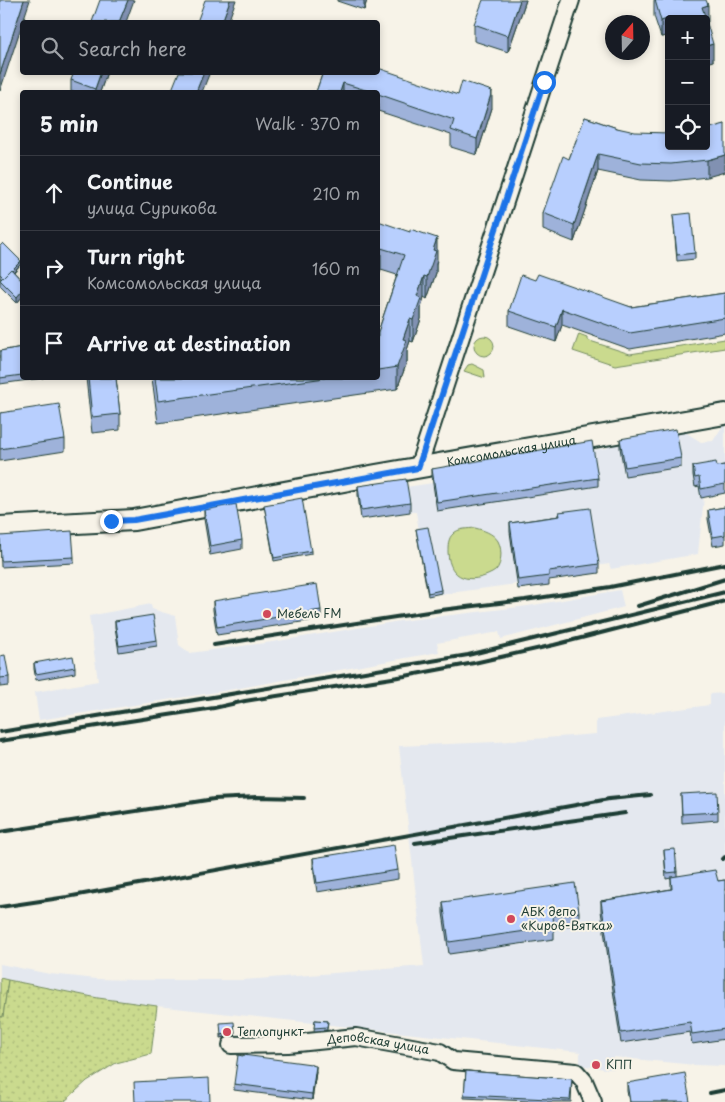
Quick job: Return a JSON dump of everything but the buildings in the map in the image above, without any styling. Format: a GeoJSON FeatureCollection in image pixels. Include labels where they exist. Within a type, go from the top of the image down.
{"type":"FeatureCollection","features":[{"type":"Feature","properties":{"kind":"main road","name":"Комсомольская улица"},"geometry":{"type":"LineString","coordinates":[[0,527],[134,520],[725,414]]}},
{"type":"Feature","properties":{"kind":"street"},"geometry":{"type":"LineString","coordinates":[[418,468],[571,0]]}},
{"type":"Feature","properties":{"kind":"street","name":"Деповская улица"},"geometry":{"type":"LineString","coordinates":[[231,1045],[288,1044],[356,1037],[440,1052],[453,1061],[576,1072],[584,1082],[593,1102]]}},
{"type":"Feature","properties":{"kind":"shaded area"},"geometry":{"type":"Polygon","coordinates":[[[724,424],[725,493],[704,497],[698,554],[611,569],[609,564],[544,574],[545,580],[428,596],[416,533],[419,531],[416,512],[410,512],[406,487],[433,483],[432,474],[607,448],[611,444],[679,432],[685,432],[701,442],[713,441],[724,424]]]}},
{"type":"Feature","properties":{"kind":"shaded area"},"geometry":{"type":"Polygon","coordinates":[[[620,590],[624,607],[501,639],[499,632],[437,643],[439,652],[223,691],[39,720],[35,692],[98,681],[89,616],[151,604],[152,609],[175,616],[179,645],[190,653],[400,621],[528,606],[620,590]]]}},
{"type":"Feature","properties":{"kind":"shaded area"},"geometry":{"type":"Polygon","coordinates":[[[725,693],[725,1066],[613,1057],[614,1069],[605,1069],[580,1065],[580,1052],[157,1006],[98,998],[0,978],[0,964],[50,974],[97,979],[134,980],[244,980],[424,966],[399,746],[496,742],[596,734],[596,720],[710,705],[710,694],[725,693]]]}},
{"type":"Feature","properties":{"kind":"green space"},"geometry":{"type":"Polygon","coordinates":[[[579,334],[587,337],[587,340],[630,354],[725,339],[725,348],[615,365],[573,351],[579,334]]]}},
{"type":"Feature","properties":{"kind":"green space"},"geometry":{"type":"Polygon","coordinates":[[[484,336],[491,339],[494,346],[491,353],[484,356],[477,353],[474,346],[477,339],[484,336]]]}},
{"type":"Feature","properties":{"kind":"green space"},"geometry":{"type":"Polygon","coordinates":[[[472,364],[484,370],[485,378],[464,371],[468,365],[472,364]]]}},
{"type":"Feature","properties":{"kind":"green space"},"geometry":{"type":"Polygon","coordinates":[[[475,528],[488,532],[496,538],[500,545],[501,559],[498,568],[492,573],[469,579],[462,577],[452,569],[449,561],[448,545],[451,536],[455,532],[475,528]]]}},
{"type":"Feature","properties":{"kind":"green space"},"geometry":{"type":"Polygon","coordinates":[[[0,978],[8,980],[3,1017],[0,1017],[0,978]]]}},
{"type":"Feature","properties":{"kind":"green space"},"geometry":{"type":"Polygon","coordinates":[[[8,980],[98,998],[157,1006],[151,1054],[116,1063],[87,1081],[64,1102],[0,1102],[0,1017],[3,1017],[8,980]]]}},
{"type":"Feature","properties":{"kind":"railway"},"geometry":{"type":"LineString","coordinates":[[214,645],[441,610],[610,587],[725,564]]}},
{"type":"Feature","properties":{"kind":"railway"},"geometry":{"type":"LineString","coordinates":[[638,606],[725,579]]}},
{"type":"Feature","properties":{"kind":"railway"},"geometry":{"type":"LineString","coordinates":[[0,732],[468,655],[725,592]]}},
{"type":"Feature","properties":{"kind":"railway"},"geometry":{"type":"LineString","coordinates":[[0,741],[214,708],[245,701],[405,676],[474,663],[554,645],[725,601]]}},
{"type":"Feature","properties":{"kind":"railway"},"geometry":{"type":"LineString","coordinates":[[0,907],[67,897],[609,799],[650,795]]}},
{"type":"Feature","properties":{"kind":"railway"},"geometry":{"type":"LineString","coordinates":[[0,832],[214,799],[257,797],[304,798]]}},
{"type":"Feature","properties":{"kind":"railway"},"geometry":{"type":"LineString","coordinates":[[415,843],[625,813]]}},
{"type":"Feature","properties":{"kind":"railway"},"geometry":{"type":"LineString","coordinates":[[710,1093],[725,1090]]}},
{"type":"Feature","properties":{"kind":"place","name":"Мебель FM"},"geometry":{"type":"Point","coordinates":[267,614]}},
{"type":"Feature","properties":{"kind":"place","name":"АБК депо «Киров-Вятка»"},"geometry":{"type":"Point","coordinates":[511,919]}},
{"type":"Feature","properties":{"kind":"place","name":"Теплопункт"},"geometry":{"type":"Point","coordinates":[227,1032]}},
{"type":"Feature","properties":{"kind":"place","name":"КПП"},"geometry":{"type":"Point","coordinates":[596,1065]}},
{"type":"Feature","properties":{"kind":"route"},"geometry":{"type":"LineString","coordinates":[[111,521],[134,520],[418,468],[544,82]]}}]}
